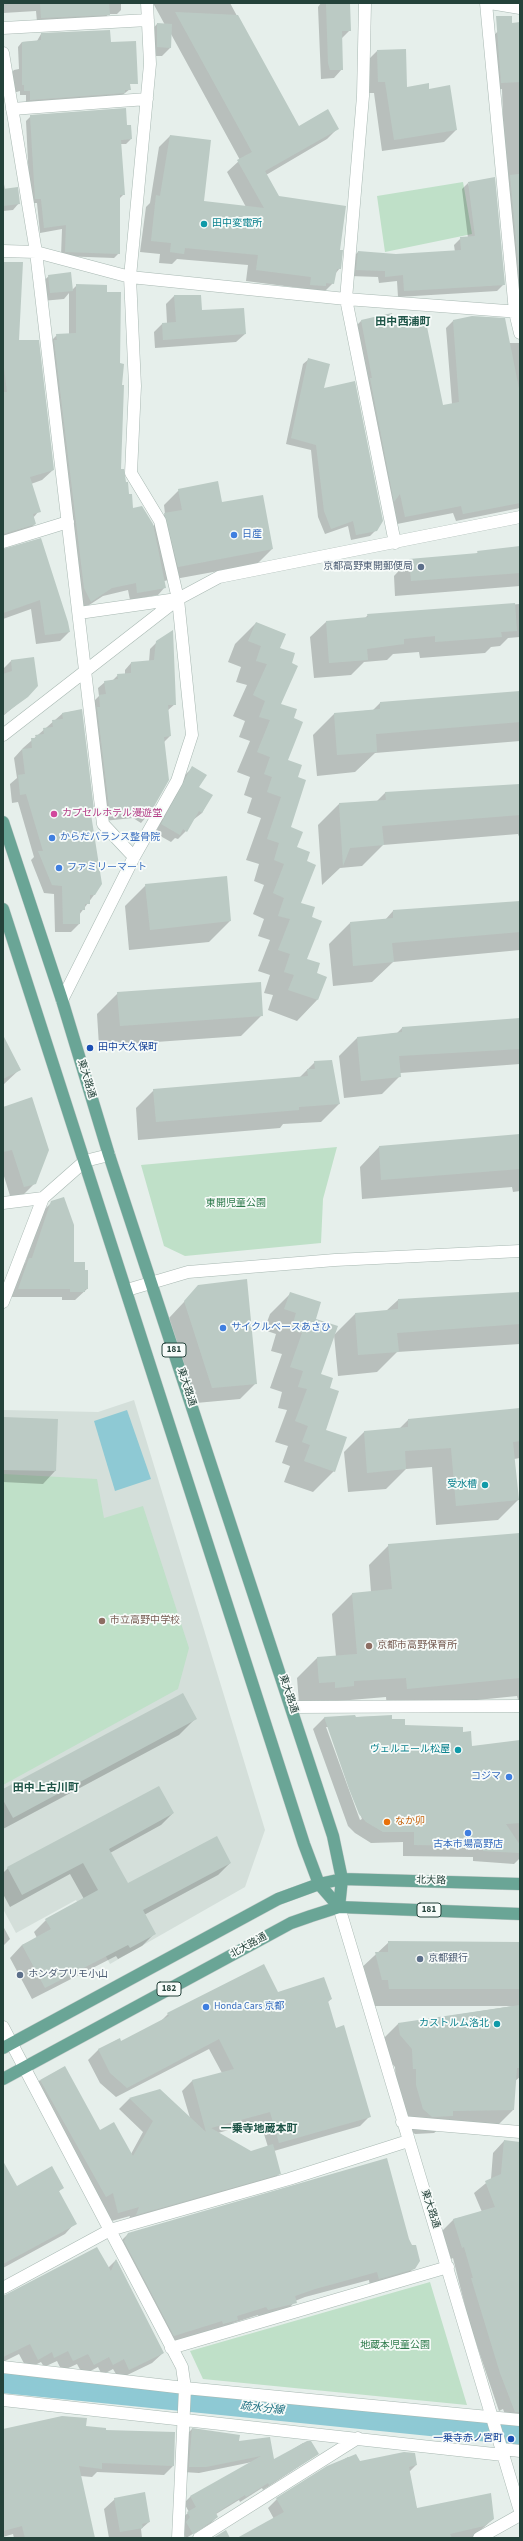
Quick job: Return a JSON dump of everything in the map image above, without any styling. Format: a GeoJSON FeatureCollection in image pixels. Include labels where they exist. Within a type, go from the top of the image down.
{"type":"FeatureCollection","features":[{"type":"Feature","properties":{"kind":"main road","name":"東大路通"},"geometry":{"type":"LineString","coordinates":[[3,822],[62,1000],[108,1155],[152,1282],[333,1836],[342,1879],[339,1907]]}},
{"type":"Feature","properties":{"kind":"main road","name":"東大路通"},"geometry":{"type":"LineString","coordinates":[[3,910],[7,937],[85,1161],[304,1844],[319,1884],[339,1907]]}},
{"type":"Feature","properties":{"kind":"main road"},"geometry":{"type":"LineString","coordinates":[[7,2046],[278,1899],[319,1884],[342,1879]]}},
{"type":"Feature","properties":{"kind":"main road","name":"北大路"},"geometry":{"type":"LineString","coordinates":[[342,1879],[520,1884]]}},
{"type":"Feature","properties":{"kind":"main road","name":"北大路通"},"geometry":{"type":"LineString","coordinates":[[3,2079],[291,1923],[339,1907],[520,1914]]}},
{"type":"Feature","properties":{"kind":"street"},"geometry":{"type":"LineString","coordinates":[[62,1000],[134,856],[177,781],[192,735],[178,599],[160,521],[131,473],[135,386],[130,277],[150,64],[147,3]]}},
{"type":"Feature","properties":{"kind":"street"},"geometry":{"type":"LineString","coordinates":[[365,3],[363,96],[346,299],[396,542]]}},
{"type":"Feature","properties":{"kind":"street"},"geometry":{"type":"LineString","coordinates":[[486,3],[520,333]]}},
{"type":"Feature","properties":{"kind":"street"},"geometry":{"type":"LineString","coordinates":[[490,3],[520,8]]}},
{"type":"Feature","properties":{"kind":"street"},"geometry":{"type":"LineString","coordinates":[[3,28],[148,20]]}},
{"type":"Feature","properties":{"kind":"street"},"geometry":{"type":"LineString","coordinates":[[3,53],[36,252],[103,824],[134,856]]}},
{"type":"Feature","properties":{"kind":"street"},"geometry":{"type":"LineString","coordinates":[[12,109],[147,99]]}},
{"type":"Feature","properties":{"kind":"street"},"geometry":{"type":"LineString","coordinates":[[3,251],[36,252],[130,277],[346,299],[518,312]]}},
{"type":"Feature","properties":{"kind":"street"},"geometry":{"type":"LineString","coordinates":[[3,735],[178,599],[219,577],[520,517]]}},
{"type":"Feature","properties":{"kind":"street"},"geometry":{"type":"LineString","coordinates":[[3,542],[68,522]]}},
{"type":"Feature","properties":{"kind":"street"},"geometry":{"type":"LineString","coordinates":[[79,613],[178,599]]}},
{"type":"Feature","properties":{"kind":"street"},"geometry":{"type":"LineString","coordinates":[[3,1302],[43,1198],[85,1161],[108,1155]]}},
{"type":"Feature","properties":{"kind":"street"},"geometry":{"type":"LineString","coordinates":[[3,1202],[43,1198]]}},
{"type":"Feature","properties":{"kind":"street"},"geometry":{"type":"LineString","coordinates":[[127,1290],[196,1271],[335,1260],[520,1251]]}},
{"type":"Feature","properties":{"kind":"street"},"geometry":{"type":"LineString","coordinates":[[292,1707],[520,1706]]}},
{"type":"Feature","properties":{"kind":"street","name":"東大路通"},"geometry":{"type":"LineString","coordinates":[[339,1907],[402,2122],[448,2267],[520,2511]]}},
{"type":"Feature","properties":{"kind":"street"},"geometry":{"type":"LineString","coordinates":[[3,2027],[7,2046],[25,2068],[182,2367],[185,2388],[178,2538]]}},
{"type":"Feature","properties":{"kind":"street"},"geometry":{"type":"LineString","coordinates":[[402,2122],[520,2132]]}},
{"type":"Feature","properties":{"kind":"street"},"geometry":{"type":"LineString","coordinates":[[3,2288],[110,2230],[289,2179],[408,2141]]}},
{"type":"Feature","properties":{"kind":"street"},"geometry":{"type":"LineString","coordinates":[[172,2348],[448,2267]]}},
{"type":"Feature","properties":{"kind":"street"},"geometry":{"type":"LineString","coordinates":[[3,2367],[494,2423],[520,2420]]}},
{"type":"Feature","properties":{"kind":"street"},"geometry":{"type":"LineString","coordinates":[[3,2400],[358,2438],[520,2451]]}},
{"type":"Feature","properties":{"kind":"street"},"geometry":{"type":"LineString","coordinates":[[199,2538],[358,2438]]}},
{"type":"Feature","properties":{"kind":"street"},"geometry":{"type":"LineString","coordinates":[[479,2538],[520,2515]]}},
{"type":"Feature","properties":{"kind":"shaded area","name":"市立高野中学校"},"geometry":{"type":"Polygon","coordinates":[[[134,1400],[265,1830],[245,1887],[110,1964],[76,1900],[16,1933],[3,1909],[3,1410],[98,1412],[134,1400]]]}},
{"type":"Feature","properties":{"kind":"green space"},"geometry":{"type":"Polygon","coordinates":[[[463,182],[472,234],[385,252],[377,196],[463,182]]]}},
{"type":"Feature","properties":{"kind":"green space","name":"東開児童公園"},"geometry":{"type":"Polygon","coordinates":[[[337,1147],[323,1199],[321,1243],[185,1256],[164,1246],[141,1165],[337,1147]]]}},
{"type":"Feature","properties":{"kind":"green space"},"geometry":{"type":"Polygon","coordinates":[[[3,1474],[97,1479],[104,1518],[143,1506],[189,1648],[178,1689],[3,1785],[3,1474]]]}},
{"type":"Feature","properties":{"kind":"green space","name":"地蔵本児童公園"},"geometry":{"type":"Polygon","coordinates":[[[430,2282],[467,2405],[203,2379],[190,2351],[430,2282]]]}},
{"type":"Feature","properties":{"kind":"water"},"geometry":{"type":"Polygon","coordinates":[[[127,1410],[151,1479],[115,1491],[94,1421],[127,1410]]]}},
{"type":"Feature","properties":{"kind":"building"},"geometry":{"type":"Polygon","coordinates":[[[40,3],[109,3],[110,15],[41,18],[40,3]]]}},
{"type":"Feature","properties":{"kind":"building"},"geometry":{"type":"Polygon","coordinates":[[[326,3],[350,3],[351,31],[342,31],[343,70],[330,70],[328,63],[326,3]]]}},
{"type":"Feature","properties":{"kind":"building"},"geometry":{"type":"Polygon","coordinates":[[[175,12],[238,15],[299,126],[328,109],[339,129],[265,171],[279,196],[346,206],[340,250],[343,250],[341,269],[337,269],[334,284],[326,283],[326,286],[310,285],[311,277],[256,270],[258,255],[185,248],[184,254],[170,252],[171,243],[151,241],[156,195],[160,196],[170,135],[211,140],[204,201],[264,208],[237,160],[252,152],[175,12]]]}},
{"type":"Feature","properties":{"kind":"building"},"geometry":{"type":"Polygon","coordinates":[[[496,16],[512,16],[512,23],[520,22],[520,82],[501,83],[496,16]]]}},
{"type":"Feature","properties":{"kind":"building"},"geometry":{"type":"Polygon","coordinates":[[[157,23],[172,24],[171,48],[157,47],[157,23]]]}},
{"type":"Feature","properties":{"kind":"building"},"geometry":{"type":"Polygon","coordinates":[[[110,30],[111,42],[136,41],[138,84],[130,84],[131,90],[125,90],[125,93],[30,100],[30,91],[24,91],[24,85],[22,85],[22,42],[41,40],[41,33],[110,30]]]}},
{"type":"Feature","properties":{"kind":"building"},"geometry":{"type":"Polygon","coordinates":[[[406,49],[407,87],[429,83],[429,89],[450,85],[457,130],[394,140],[385,82],[378,82],[377,50],[406,49]]]}},
{"type":"Feature","properties":{"kind":"building"},"geometry":{"type":"Polygon","coordinates":[[[126,108],[127,125],[131,125],[132,139],[121,140],[125,195],[120,195],[120,254],[65,252],[66,225],[44,228],[41,199],[35,199],[30,115],[126,108]]]}},
{"type":"Feature","properties":{"kind":"building"},"geometry":{"type":"Polygon","coordinates":[[[519,174],[520,213],[520,284],[510,175],[519,174]]]}},
{"type":"Feature","properties":{"kind":"building"},"geometry":{"type":"Polygon","coordinates":[[[495,177],[505,285],[404,291],[403,275],[385,277],[385,271],[356,270],[358,251],[396,254],[461,250],[460,237],[475,236],[468,182],[495,177]]]}},
{"type":"Feature","properties":{"kind":"building"},"geometry":{"type":"Polygon","coordinates":[[[18,187],[20,204],[3,206],[3,189],[18,187]]]}},
{"type":"Feature","properties":{"kind":"building"},"geometry":{"type":"Polygon","coordinates":[[[3,262],[23,262],[19,340],[39,340],[54,470],[30,477],[41,512],[33,514],[36,524],[3,534],[3,392],[7,392],[3,359],[3,262]]]}},
{"type":"Feature","properties":{"kind":"building"},"geometry":{"type":"Polygon","coordinates":[[[71,272],[73,291],[50,293],[48,275],[71,272]]]}},
{"type":"Feature","properties":{"kind":"building"},"geometry":{"type":"Polygon","coordinates":[[[76,284],[107,285],[107,292],[121,292],[120,363],[124,364],[122,385],[124,385],[121,469],[124,469],[126,482],[128,482],[129,494],[132,494],[133,508],[142,506],[153,524],[166,588],[137,593],[136,583],[112,588],[91,602],[84,588],[54,340],[57,340],[56,334],[76,333],[76,284]]]}},
{"type":"Feature","properties":{"kind":"building"},"geometry":{"type":"Polygon","coordinates":[[[174,295],[201,295],[202,310],[244,308],[246,334],[163,340],[162,323],[176,322],[174,295]]]}},
{"type":"Feature","properties":{"kind":"building"},"geometry":{"type":"Polygon","coordinates":[[[392,313],[394,324],[425,317],[443,405],[459,402],[453,320],[472,316],[505,318],[520,394],[520,503],[463,514],[461,506],[405,517],[400,494],[394,502],[370,378],[372,378],[361,320],[392,313]]]}},
{"type":"Feature","properties":{"kind":"building"},"geometry":{"type":"Polygon","coordinates":[[[308,358],[330,364],[324,388],[355,381],[383,521],[377,531],[356,535],[353,521],[331,529],[324,511],[316,445],[291,438],[308,358]]]}},
{"type":"Feature","properties":{"kind":"building"},"geometry":{"type":"Polygon","coordinates":[[[218,481],[222,502],[263,495],[273,549],[178,567],[164,513],[182,510],[178,489],[218,481]]]}},
{"type":"Feature","properties":{"kind":"building"},"geometry":{"type":"Polygon","coordinates":[[[41,538],[70,632],[45,635],[40,600],[3,613],[3,549],[41,538]]]}},
{"type":"Feature","properties":{"kind":"building"},"geometry":{"type":"Polygon","coordinates":[[[520,546],[520,573],[411,581],[409,559],[478,553],[477,551],[520,546]]]}},
{"type":"Feature","properties":{"kind":"building"},"geometry":{"type":"Polygon","coordinates":[[[515,603],[517,631],[501,632],[502,637],[435,642],[435,636],[404,639],[404,644],[367,649],[368,660],[329,663],[326,621],[368,617],[367,614],[515,603]]]}},
{"type":"Feature","properties":{"kind":"building"},"geometry":{"type":"Polygon","coordinates":[[[256,622],[286,634],[280,648],[295,653],[292,663],[298,666],[281,704],[297,709],[294,718],[303,722],[288,760],[302,765],[298,777],[306,780],[291,827],[303,832],[297,847],[310,852],[307,861],[316,865],[301,903],[315,907],[312,917],[322,921],[307,959],[320,963],[317,973],[327,977],[318,1000],[288,990],[294,975],[284,972],[290,954],[278,950],[290,919],[278,916],[284,898],[273,893],[284,864],[274,860],[279,843],[267,839],[281,797],[267,792],[272,777],[264,774],[270,757],[257,752],[270,720],[259,717],[265,701],[253,695],[267,664],[256,661],[261,646],[248,641],[256,622]]]}},
{"type":"Feature","properties":{"kind":"building"},"geometry":{"type":"Polygon","coordinates":[[[173,630],[176,705],[168,705],[171,736],[164,737],[169,780],[148,817],[140,812],[110,815],[97,707],[100,707],[99,695],[106,694],[104,681],[118,679],[117,674],[131,673],[131,662],[154,660],[156,641],[173,630]]]}},
{"type":"Feature","properties":{"kind":"building"},"geometry":{"type":"Polygon","coordinates":[[[34,657],[38,686],[28,697],[3,715],[3,674],[12,671],[11,660],[34,657]]]}},
{"type":"Feature","properties":{"kind":"building"},"geometry":{"type":"Polygon","coordinates":[[[520,691],[520,722],[376,734],[377,752],[337,755],[334,713],[380,709],[380,702],[520,691]]]}},
{"type":"Feature","properties":{"kind":"building"},"geometry":{"type":"Polygon","coordinates":[[[82,709],[94,810],[90,808],[102,884],[95,895],[90,895],[90,904],[85,904],[85,910],[80,910],[80,924],[63,924],[62,886],[52,885],[38,851],[43,851],[26,794],[20,795],[18,775],[25,774],[22,749],[32,748],[31,738],[36,738],[35,735],[44,734],[43,728],[53,727],[52,720],[63,719],[62,713],[82,709]]]}},
{"type":"Feature","properties":{"kind":"building"},"geometry":{"type":"Polygon","coordinates":[[[192,766],[207,775],[199,787],[213,795],[202,813],[199,811],[187,832],[183,829],[180,835],[161,824],[192,766]]]}},
{"type":"Feature","properties":{"kind":"building"},"geometry":{"type":"Polygon","coordinates":[[[520,784],[520,815],[382,826],[384,845],[350,848],[343,866],[339,803],[386,800],[385,792],[520,784]]]}},
{"type":"Feature","properties":{"kind":"building"},"geometry":{"type":"Polygon","coordinates":[[[227,876],[231,921],[150,930],[145,884],[227,876]]]}},
{"type":"Feature","properties":{"kind":"building"},"geometry":{"type":"Polygon","coordinates":[[[520,901],[520,932],[392,943],[394,962],[353,966],[350,922],[393,918],[393,910],[520,901]]]}},
{"type":"Feature","properties":{"kind":"building"},"geometry":{"type":"Polygon","coordinates":[[[261,982],[263,1016],[120,1026],[117,992],[261,982]]]}},
{"type":"Feature","properties":{"kind":"building"},"geometry":{"type":"Polygon","coordinates":[[[520,1018],[520,1049],[399,1056],[401,1077],[361,1081],[357,1037],[402,1032],[402,1027],[520,1018]]]}},
{"type":"Feature","properties":{"kind":"building"},"geometry":{"type":"Polygon","coordinates":[[[3,1035],[21,1070],[3,1079],[3,1035]]]}},
{"type":"Feature","properties":{"kind":"building"},"geometry":{"type":"Polygon","coordinates":[[[332,1060],[340,1104],[299,1107],[299,1110],[156,1122],[153,1089],[308,1076],[307,1069],[315,1069],[314,1061],[332,1060]]]}},
{"type":"Feature","properties":{"kind":"building"},"geometry":{"type":"Polygon","coordinates":[[[32,1097],[49,1150],[36,1184],[24,1187],[12,1150],[3,1152],[3,1107],[32,1097]]]}},
{"type":"Feature","properties":{"kind":"building"},"geometry":{"type":"Polygon","coordinates":[[[520,1134],[520,1169],[381,1180],[379,1146],[520,1134]]]}},
{"type":"Feature","properties":{"kind":"building"},"geometry":{"type":"Polygon","coordinates":[[[64,1197],[74,1225],[74,1262],[85,1262],[85,1270],[88,1270],[88,1289],[85,1289],[85,1292],[70,1292],[70,1289],[18,1289],[29,1258],[32,1258],[51,1201],[64,1197]]]}},
{"type":"Feature","properties":{"kind":"building"},"geometry":{"type":"Polygon","coordinates":[[[247,1279],[257,1384],[212,1388],[184,1301],[198,1285],[247,1279]]]}},
{"type":"Feature","properties":{"kind":"building"},"geometry":{"type":"Polygon","coordinates":[[[290,1292],[321,1302],[316,1319],[338,1326],[321,1374],[333,1378],[330,1388],[339,1391],[326,1430],[347,1437],[335,1472],[304,1461],[310,1445],[302,1442],[308,1426],[295,1421],[307,1389],[298,1387],[303,1371],[290,1367],[302,1333],[291,1330],[296,1313],[284,1309],[290,1292]]]}},
{"type":"Feature","properties":{"kind":"building"},"geometry":{"type":"Polygon","coordinates":[[[520,1292],[520,1324],[397,1333],[399,1352],[358,1355],[355,1313],[398,1309],[398,1299],[520,1292]]]}},
{"type":"Feature","properties":{"kind":"building"},"geometry":{"type":"Polygon","coordinates":[[[520,1408],[520,1441],[513,1442],[519,1500],[456,1506],[451,1448],[405,1451],[406,1469],[367,1473],[364,1431],[408,1427],[408,1419],[520,1408]]]}},
{"type":"Feature","properties":{"kind":"building"},"geometry":{"type":"Polygon","coordinates":[[[3,1417],[58,1419],[56,1471],[3,1470],[3,1417]]]}},
{"type":"Feature","properties":{"kind":"building"},"geometry":{"type":"Polygon","coordinates":[[[520,1533],[520,1678],[407,1689],[406,1678],[354,1681],[354,1686],[335,1688],[335,1682],[319,1683],[317,1657],[357,1654],[352,1593],[392,1589],[388,1544],[520,1533]]]}},
{"type":"Feature","properties":{"kind":"building"},"geometry":{"type":"Polygon","coordinates":[[[183,1693],[197,1719],[13,1818],[3,1800],[3,1789],[183,1693]]]}},
{"type":"Feature","properties":{"kind":"building"},"geometry":{"type":"Polygon","coordinates":[[[355,1715],[356,1717],[392,1715],[392,1719],[405,1719],[405,1725],[463,1727],[463,1732],[471,1731],[472,1746],[520,1740],[520,1823],[506,1824],[520,1845],[520,1853],[483,1851],[483,1846],[414,1845],[414,1832],[383,1832],[366,1822],[359,1814],[349,1789],[324,1717],[355,1715]]]}},
{"type":"Feature","properties":{"kind":"building"},"geometry":{"type":"Polygon","coordinates":[[[159,1786],[174,1813],[109,1849],[128,1883],[217,1836],[231,1863],[143,1910],[156,1934],[130,1948],[128,1945],[45,1988],[22,1945],[51,1929],[45,1919],[98,1890],[83,1863],[22,1895],[7,1867],[159,1786]]]}},
{"type":"Feature","properties":{"kind":"building"},"geometry":{"type":"Polygon","coordinates":[[[388,1941],[520,1942],[520,1989],[389,1989],[388,1980],[382,1980],[375,1952],[388,1952],[388,1941]]]}},
{"type":"Feature","properties":{"kind":"building"},"geometry":{"type":"Polygon","coordinates":[[[264,1964],[278,1992],[324,1977],[332,1999],[328,2001],[336,2028],[344,2025],[371,2117],[279,2143],[270,2112],[211,2128],[251,2151],[273,2144],[281,2174],[136,2215],[139,2207],[118,2213],[113,2193],[106,2197],[40,2080],[65,2066],[100,2130],[114,2122],[133,2156],[153,2121],[129,2098],[160,2089],[206,2132],[192,2080],[234,2069],[219,2039],[127,2088],[110,2073],[98,2049],[120,2038],[121,2041],[169,2016],[167,2013],[264,1964]]]}},
{"type":"Feature","properties":{"kind":"building"},"geometry":{"type":"Polygon","coordinates":[[[520,2005],[520,2068],[517,2068],[514,2110],[453,2111],[453,2116],[432,2117],[423,2109],[416,2085],[416,2069],[413,2069],[412,2049],[400,2035],[398,2023],[520,2005]]]}},
{"type":"Feature","properties":{"kind":"building"},"geometry":{"type":"Polygon","coordinates":[[[504,2140],[520,2142],[520,2412],[515,2412],[500,2373],[471,2278],[473,2278],[464,2247],[462,2248],[453,2219],[495,2207],[485,2181],[501,2174],[504,2140]]]}},
{"type":"Feature","properties":{"kind":"building"},"geometry":{"type":"Polygon","coordinates":[[[387,2158],[409,2239],[412,2245],[416,2245],[420,2261],[415,2269],[379,2279],[377,2272],[315,2289],[295,2296],[297,2303],[268,2310],[266,2307],[237,2316],[238,2320],[223,2324],[222,2321],[174,2336],[124,2241],[128,2233],[387,2158]]]}},
{"type":"Feature","properties":{"kind":"building"},"geometry":{"type":"Polygon","coordinates":[[[3,2161],[17,2186],[52,2166],[64,2188],[59,2191],[77,2224],[3,2264],[3,2161]]]}},
{"type":"Feature","properties":{"kind":"building"},"geometry":{"type":"Polygon","coordinates":[[[97,2247],[111,2271],[116,2259],[164,2353],[129,2370],[124,2359],[113,2365],[109,2357],[94,2365],[88,2354],[73,2361],[68,2351],[54,2358],[52,2352],[38,2360],[30,2344],[3,2357],[3,2296],[97,2247]]]}},
{"type":"Feature","properties":{"kind":"building"},"geometry":{"type":"Polygon","coordinates":[[[62,2416],[87,2418],[86,2426],[106,2428],[106,2430],[175,2432],[174,2466],[102,2463],[102,2469],[79,2466],[95,2538],[25,2538],[22,2526],[3,2531],[3,2429],[62,2416]]]}},
{"type":"Feature","properties":{"kind":"building"},"geometry":{"type":"Polygon","coordinates":[[[192,2428],[240,2435],[239,2441],[270,2437],[274,2459],[307,2441],[311,2441],[319,2454],[269,2485],[268,2483],[246,2497],[245,2495],[216,2513],[218,2517],[193,2534],[186,2522],[190,2517],[187,2512],[196,2507],[190,2496],[261,2456],[206,2467],[189,2467],[192,2428]]]}},
{"type":"Feature","properties":{"kind":"building"},"geometry":{"type":"Polygon","coordinates":[[[404,2452],[415,2453],[417,2465],[409,2467],[417,2508],[491,2493],[494,2519],[484,2526],[450,2534],[452,2538],[237,2538],[284,2512],[276,2498],[327,2466],[356,2454],[360,2461],[404,2452]]]}},
{"type":"Feature","properties":{"kind":"building"},"geometry":{"type":"Polygon","coordinates":[[[145,2492],[150,2522],[142,2524],[143,2528],[120,2532],[114,2498],[145,2492]]]}},
{"type":"Feature","properties":{"kind":"building"},"geometry":{"type":"Polygon","coordinates":[[[226,2530],[230,2538],[213,2538],[226,2530]]]}},
{"type":"Feature","properties":{"kind":"waterway","name":"疏水分線"},"geometry":{"type":"LineString","coordinates":[[3,2383],[520,2435]]}},
{"type":"Feature","properties":{"kind":"place","name":"田中変電所"},"geometry":{"type":"Point","coordinates":[204,224]}},
{"type":"Feature","properties":{"kind":"place","name":"日産"},"geometry":{"type":"Point","coordinates":[234,535]}},
{"type":"Feature","properties":{"kind":"place","name":"京都高野東開郵便局"},"geometry":{"type":"Point","coordinates":[421,567]}},
{"type":"Feature","properties":{"kind":"place","name":"カプセルホテル漫遊堂"},"geometry":{"type":"Point","coordinates":[54,814]}},
{"type":"Feature","properties":{"kind":"place","name":"からだバランス整骨院"},"geometry":{"type":"Point","coordinates":[52,838]}},
{"type":"Feature","properties":{"kind":"place","name":"ファミリーマート"},"geometry":{"type":"Point","coordinates":[59,868]}},
{"type":"Feature","properties":{"kind":"place","name":"田中大久保町"},"geometry":{"type":"Point","coordinates":[90,1048]}},
{"type":"Feature","properties":{"kind":"place","name":"サイクルベースあさひ"},"geometry":{"type":"Point","coordinates":[223,1328]}},
{"type":"Feature","properties":{"kind":"place","name":"受水槽"},"geometry":{"type":"Point","coordinates":[485,1485]}},
{"type":"Feature","properties":{"kind":"place","name":"市立高野中学校"},"geometry":{"type":"Point","coordinates":[102,1621]}},
{"type":"Feature","properties":{"kind":"place","name":"京都市高野保育所"},"geometry":{"type":"Point","coordinates":[369,1646]}},
{"type":"Feature","properties":{"kind":"place","name":"ヴェルエール松屋"},"geometry":{"type":"Point","coordinates":[458,1750]}},
{"type":"Feature","properties":{"kind":"place","name":"コジマ"},"geometry":{"type":"Point","coordinates":[509,1777]}},
{"type":"Feature","properties":{"kind":"place","name":"なか卯"},"geometry":{"type":"Point","coordinates":[387,1822]}},
{"type":"Feature","properties":{"kind":"place","name":"古本市場高野店"},"geometry":{"type":"Point","coordinates":[468,1833]}},
{"type":"Feature","properties":{"kind":"place","name":"京都銀行"},"geometry":{"type":"Point","coordinates":[420,1959]}},
{"type":"Feature","properties":{"kind":"place","name":"ホンダプリモ小山"},"geometry":{"type":"Point","coordinates":[20,1975]}},
{"type":"Feature","properties":{"kind":"place","name":"Honda Cars 京都"},"geometry":{"type":"Point","coordinates":[206,2007]}},
{"type":"Feature","properties":{"kind":"place","name":"カストルム洛北"},"geometry":{"type":"Point","coordinates":[497,2024]}},
{"type":"Feature","properties":{"kind":"place","name":"一乗寺赤ノ宮町"},"geometry":{"type":"Point","coordinates":[511,2439]}},
{"type":"Feature","properties":{"kind":"district","name":"田中西浦町"},"geometry":{"type":"Point","coordinates":[403,323]}},
{"type":"Feature","properties":{"kind":"district","name":"田中上古川町"},"geometry":{"type":"Point","coordinates":[46,1789]}},
{"type":"Feature","properties":{"kind":"district","name":"一乗寺地蔵本町"},"geometry":{"type":"Point","coordinates":[259,2130]}}]}
